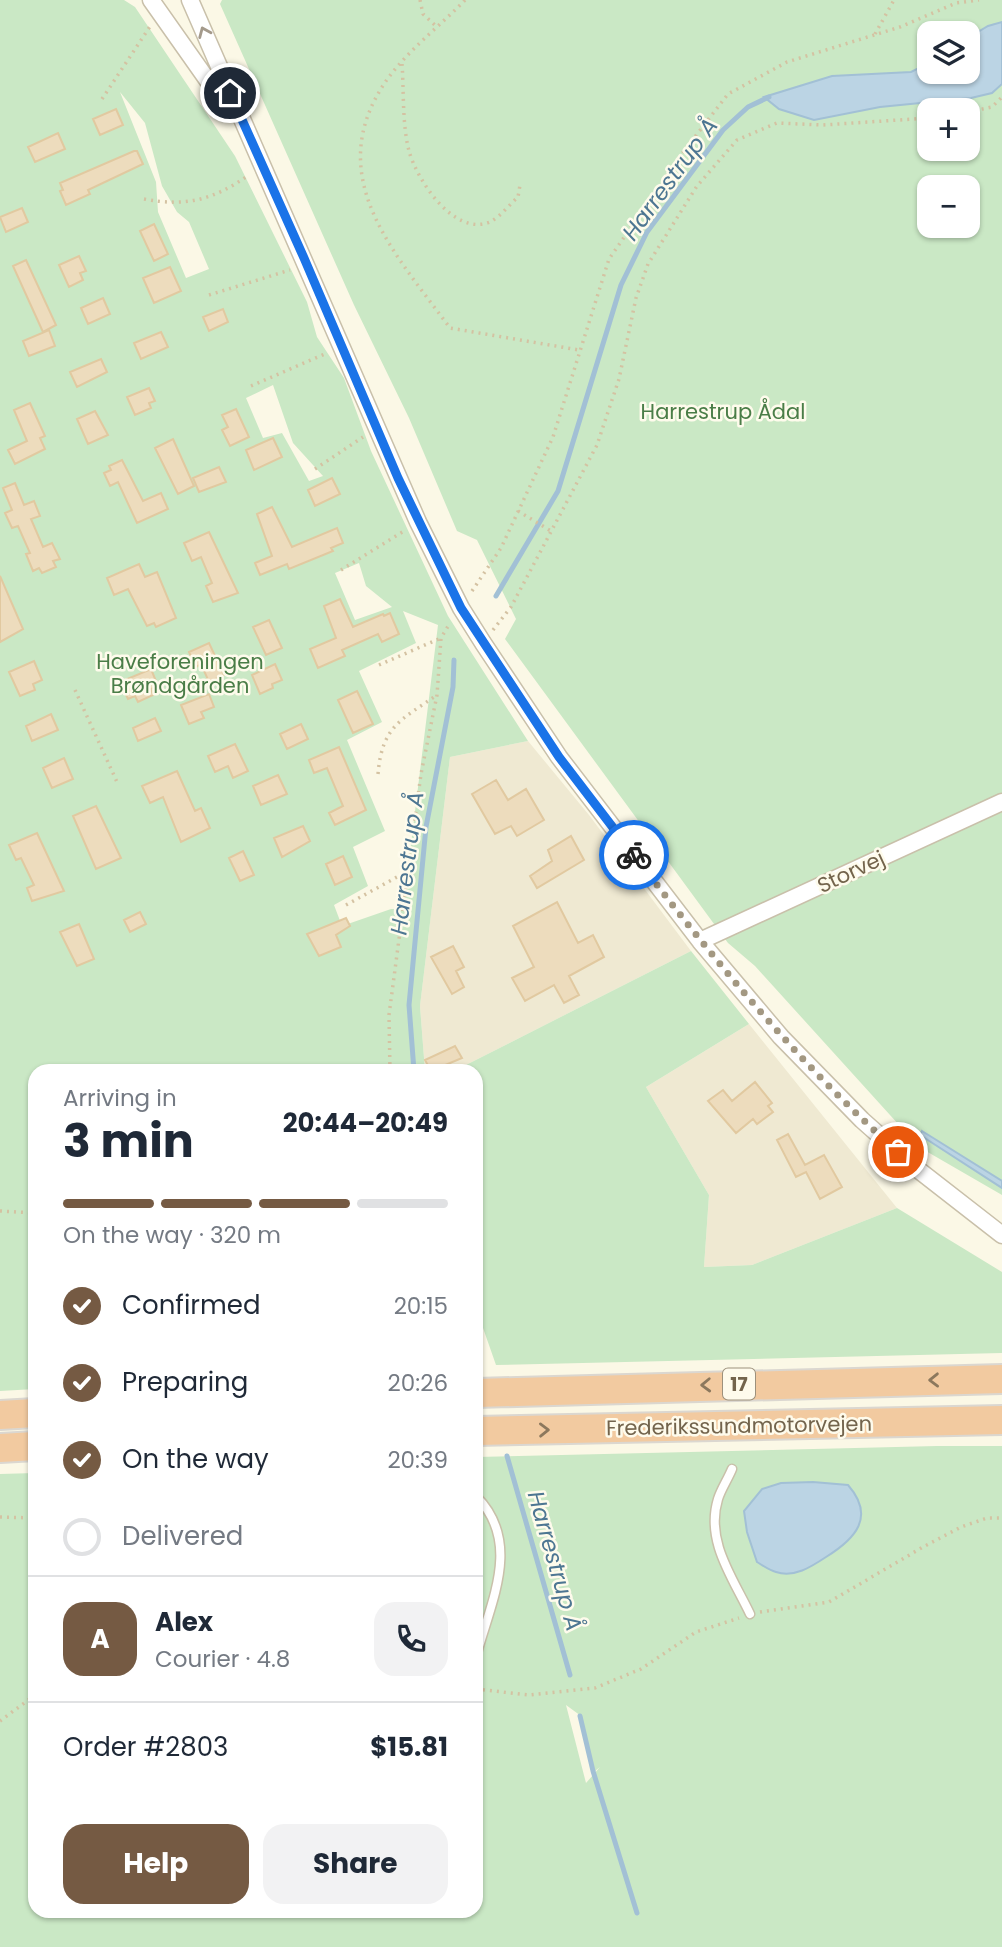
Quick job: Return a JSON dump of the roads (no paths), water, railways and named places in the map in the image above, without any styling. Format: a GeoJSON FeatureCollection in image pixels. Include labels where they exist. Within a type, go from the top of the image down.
{"type":"FeatureCollection","features":[{"type":"Feature","properties":{"kind":"highway","name":"Frederikssundmotorvejen"},"geometry":{"type":"LineString","coordinates":[[483,1393],[1002,1379]]}},
{"type":"Feature","properties":{"kind":"highway"},"geometry":{"type":"LineString","coordinates":[[0,1415],[28,1413]]}},
{"type":"Feature","properties":{"kind":"highway","name":"Frederikssundmotorvejen"},"geometry":{"type":"LineString","coordinates":[[483,1431],[1002,1420]]}},
{"type":"Feature","properties":{"kind":"highway"},"geometry":{"type":"LineString","coordinates":[[0,1448],[28,1446]]}},
{"type":"Feature","properties":{"kind":"street"},"geometry":{"type":"LineString","coordinates":[[190,0],[418,522],[461,608],[483,643],[559,757],[700,942],[781,1037],[846,1105],[916,1168],[1002,1235]]}},
{"type":"Feature","properties":{"kind":"street"},"geometry":{"type":"LineString","coordinates":[[156,6],[250,140]]}},
{"type":"Feature","properties":{"kind":"street","name":"Storvej"},"geometry":{"type":"LineString","coordinates":[[700,942],[1002,802]]}},
{"type":"Feature","properties":{"kind":"lane"},"geometry":{"type":"LineString","coordinates":[[732,1469],[718,1499],[714,1525],[720,1556],[750,1614]]}},
{"type":"Feature","properties":{"kind":"lane"},"geometry":{"type":"LineString","coordinates":[[483,1503],[499,1535],[502,1565],[483,1632]]}},
{"type":"Feature","properties":{"kind":"water"},"geometry":{"type":"Polygon","coordinates":[[[1002,22],[1002,84],[992,93],[971,98],[917,98],[917,103],[880,107],[814,120],[779,109],[764,97],[832,76],[911,72],[917,69],[917,84],[980,84],[980,31],[1002,22]]]}},
{"type":"Feature","properties":{"kind":"water"},"geometry":{"type":"Polygon","coordinates":[[[922,1131],[1002,1181],[1002,1188],[920,1135],[922,1131]]]}},
{"type":"Feature","properties":{"kind":"water"},"geometry":{"type":"Polygon","coordinates":[[[781,1483],[848,1485],[860,1507],[858,1526],[846,1543],[808,1568],[789,1574],[768,1569],[757,1562],[747,1532],[744,1511],[762,1489],[781,1483]]]}},
{"type":"Feature","properties":{"kind":"waterway","name":"Harrestrup Å"},"geometry":{"type":"LineString","coordinates":[[496,596],[558,491],[621,285],[647,232],[723,130],[748,107],[769,97]]}},
{"type":"Feature","properties":{"kind":"waterway","name":"Harrestrup Å"},"geometry":{"type":"LineString","coordinates":[[413,1064],[409,1005],[426,827],[453,687],[454,660]]}},
{"type":"Feature","properties":{"kind":"waterway","name":"Harrestrup Å"},"geometry":{"type":"LineString","coordinates":[[507,1456],[570,1675]]}},
{"type":"Feature","properties":{"kind":"waterway","name":"Harrestrup Å"},"geometry":{"type":"LineString","coordinates":[[580,1716],[593,1771],[637,1913]]}},
{"type":"Feature","properties":{"kind":"park label","name":"Harrestrup Ådal"},"geometry":{"type":"Point","coordinates":[723,412]}},
{"type":"Feature","properties":{"kind":"park label","name":"Haveforeningen Brøndgården"},"geometry":{"type":"Point","coordinates":[180,674]}}]}
